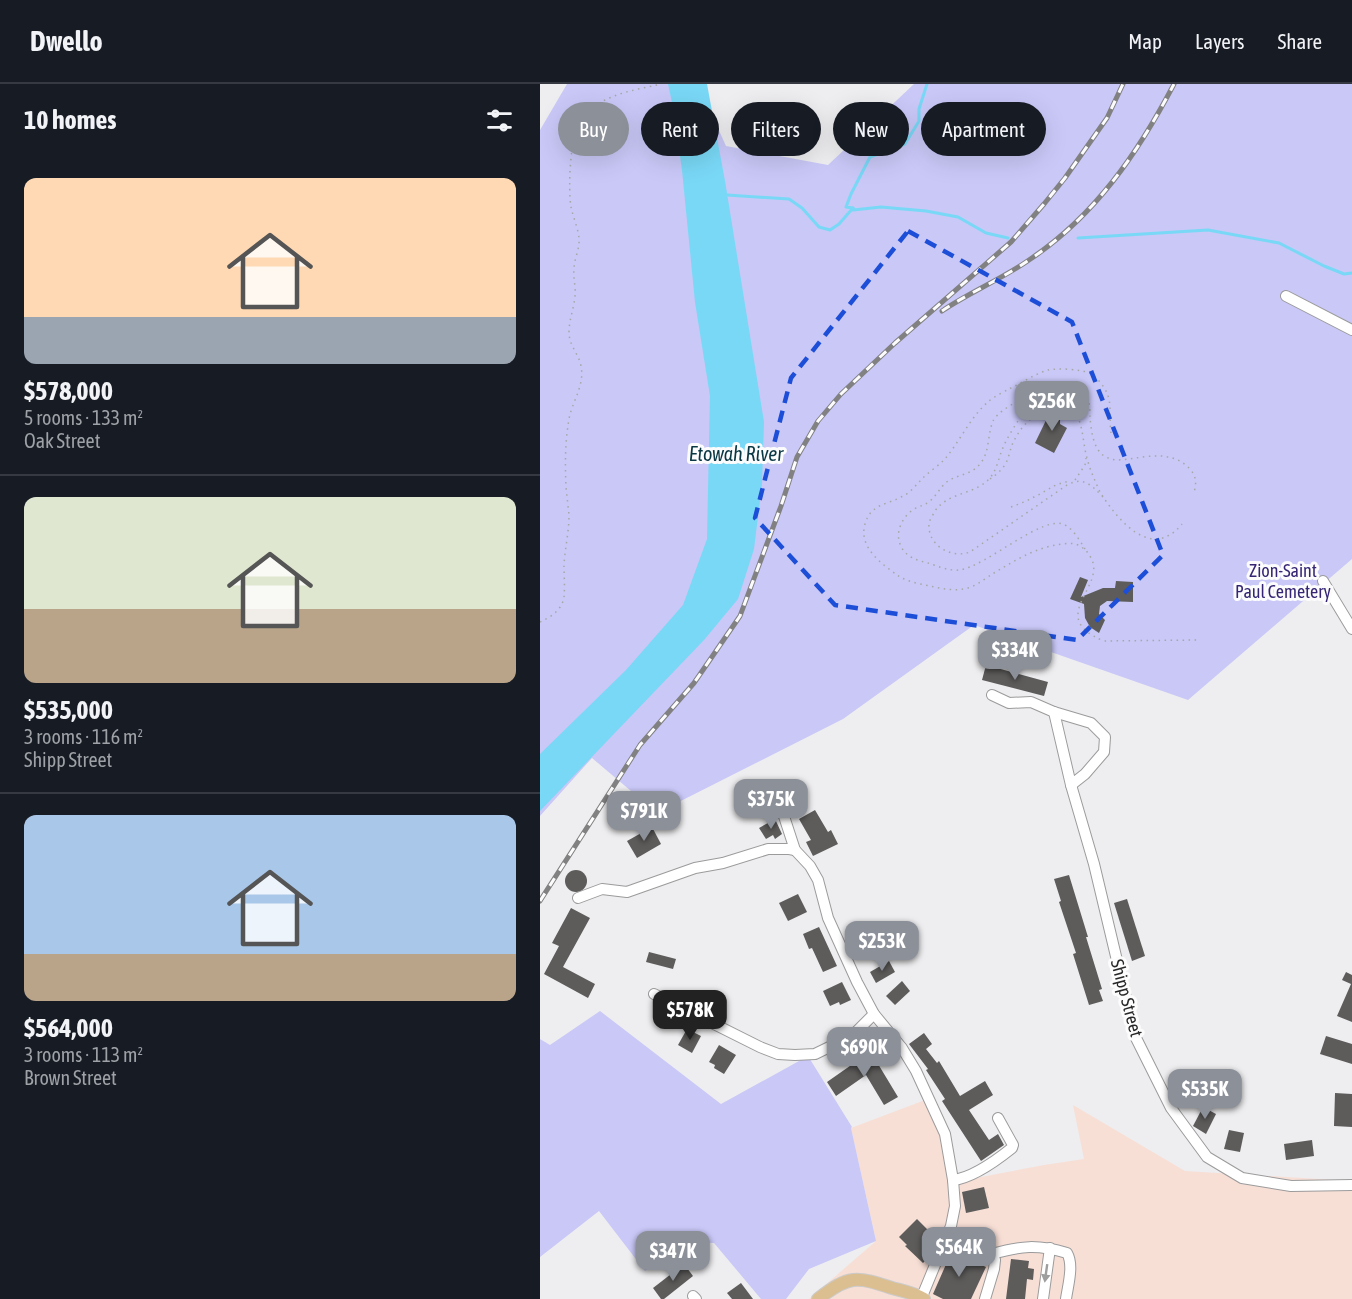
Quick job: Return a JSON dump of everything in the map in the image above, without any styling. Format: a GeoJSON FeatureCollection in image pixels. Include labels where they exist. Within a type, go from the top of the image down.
{"type":"FeatureCollection","features":[{"type":"Feature","properties":{"kind":"main road"},"geometry":{"type":"LineString","coordinates":[[818,1299],[840,1283],[862,1279],[922,1298]]}},
{"type":"Feature","properties":{"kind":"street"},"geometry":{"type":"LineString","coordinates":[[1286,296],[1352,330]]}},
{"type":"Feature","properties":{"kind":"street"},"geometry":{"type":"LineString","coordinates":[[1323,581],[1352,629]]}},
{"type":"Feature","properties":{"kind":"street"},"geometry":{"type":"LineString","coordinates":[[992,695],[1008,703],[1031,702],[1054,712],[1091,723],[1105,737],[1104,752],[1100,758],[1071,785]]}},
{"type":"Feature","properties":{"kind":"street","name":"Shipp Street"},"geometry":{"type":"LineString","coordinates":[[1054,712],[1071,785],[1094,864],[1135,1036],[1171,1108],[1207,1157],[1242,1178],[1291,1186],[1352,1185]]}},
{"type":"Feature","properties":{"kind":"street"},"geometry":{"type":"LineString","coordinates":[[779,801],[795,850],[810,866],[818,879],[828,918],[838,942],[874,1014],[902,1048],[945,1134],[953,1180],[954,1206],[951,1226],[922,1298]]}},
{"type":"Feature","properties":{"kind":"street"},"geometry":{"type":"LineString","coordinates":[[578,898],[602,889],[627,892],[695,868],[723,863],[768,849],[795,850]]}},
{"type":"Feature","properties":{"kind":"street"},"geometry":{"type":"LineString","coordinates":[[654,994],[778,1054],[815,1054],[852,1036],[874,1014]]}},
{"type":"Feature","properties":{"kind":"street"},"geometry":{"type":"LineString","coordinates":[[953,1180],[970,1175],[1012,1148],[1011,1140],[998,1118]]}},
{"type":"Feature","properties":{"kind":"street"},"geometry":{"type":"LineString","coordinates":[[945,1239],[992,1254],[1031,1246],[1067,1253],[1070,1258],[1066,1299]]}},
{"type":"Feature","properties":{"kind":"street"},"geometry":{"type":"LineString","coordinates":[[1042,1299],[1050,1248]]}},
{"type":"Feature","properties":{"kind":"street"},"geometry":{"type":"LineString","coordinates":[[985,1299],[994,1269],[995,1260],[992,1254]]}},
{"type":"Feature","properties":{"kind":"path"},"geometry":{"type":"LineString","coordinates":[[540,622],[556,612],[564,597],[568,514],[567,432],[570,411],[578,393],[581,377],[581,366],[569,333],[575,294],[573,271],[579,237],[571,204],[573,145],[577,128],[592,108],[604,100],[624,93],[661,84]]}},
{"type":"Feature","properties":{"kind":"path"},"geometry":{"type":"LineString","coordinates":[[1086,550],[1076,544],[1043,547],[1018,558],[972,586],[948,590],[903,579],[885,567],[867,546],[864,525],[869,515],[877,507],[903,496],[943,461],[988,401],[1050,369],[1090,373],[1099,381],[1107,392],[1110,433]]}},
{"type":"Feature","properties":{"kind":"path"},"geometry":{"type":"LineString","coordinates":[[1194,492],[1197,480],[1191,469],[1181,461],[1167,456],[1152,455],[1118,460],[1106,457],[1094,442],[1089,403],[1084,394],[1076,388],[1055,386],[1037,392],[998,414],[993,422],[988,450],[981,463],[972,472],[949,481],[925,505],[908,514],[901,524],[898,535],[900,545],[909,558],[957,571],[998,553],[1035,530],[1059,523],[1066,525],[1093,560],[1094,570],[1091,582],[1078,607],[1080,622],[1084,630],[1092,637],[1104,641],[1199,640]]}},
{"type":"Feature","properties":{"kind":"path"},"geometry":{"type":"LineString","coordinates":[[987,482],[1019,419],[1029,410],[1051,401],[1068,405],[1077,416],[1093,476],[1108,506],[1127,527],[1146,538],[1163,538],[1182,524]]}},
{"type":"Feature","properties":{"kind":"path"},"geometry":{"type":"LineString","coordinates":[[1049,411],[1042,412],[1026,423],[1012,445],[1006,463],[997,474],[972,490],[950,498],[937,508],[929,521],[929,530],[937,544],[943,550],[954,554],[970,552],[1074,481],[1085,465],[1086,456]]}},
{"type":"Feature","properties":{"kind":"path"},"geometry":{"type":"LineString","coordinates":[[1011,507],[1036,497],[1052,486],[1074,481],[1092,486],[1103,497]]}},
{"type":"Feature","properties":{"kind":"highlighted area"},"geometry":{"type":"Polygon","coordinates":[[[908,231],[1072,322],[1163,555],[1077,640],[835,605],[755,518],[791,378],[908,231]]]}},
{"type":"Feature","properties":{"kind":"shaded area"},"geometry":{"type":"Polygon","coordinates":[[[933,1097],[960,1181],[1084,1159],[1073,1105],[1185,1171],[1352,1181],[1352,1299],[809,1299],[876,1241],[851,1128],[933,1097]]]}},
{"type":"Feature","properties":{"kind":"green space","name":"Zion-Saint Paul Cemetery"},"geometry":{"type":"Polygon","coordinates":[[[567,84],[698,84],[706,102],[641,102],[641,156],[719,156],[719,130],[726,146],[731,147],[731,156],[780,156],[828,165],[838,156],[909,156],[909,102],[895,102],[914,84],[1352,84],[1352,559],[1188,700],[974,625],[843,719],[657,813],[592,758],[540,816],[540,130],[567,84]]]}},
{"type":"Feature","properties":{"kind":"green space"},"geometry":{"type":"Polygon","coordinates":[[[600,1011],[721,1104],[808,1056],[852,1127],[876,1241],[809,1269],[786,1299],[761,1299],[714,1243],[684,1242],[645,1271],[599,1211],[540,1257],[540,1039],[550,1045],[600,1011]]]}},
{"type":"Feature","properties":{"kind":"water","name":"Etowah River"},"geometry":{"type":"Polygon","coordinates":[[[668,84],[707,84],[710,102],[672,102],[668,84]]]}},
{"type":"Feature","properties":{"kind":"water","name":"Etowah River"},"geometry":{"type":"Polygon","coordinates":[[[719,149],[764,422],[762,484],[754,549],[738,599],[704,640],[540,811],[540,754],[626,670],[683,605],[707,539],[710,396],[695,302],[680,156],[719,156],[719,149]]]}},
{"type":"Feature","properties":{"kind":"building"},"geometry":{"type":"Polygon","coordinates":[[[1051,409],[1060,409],[1060,424],[1067,428],[1054,453],[1035,443],[1051,409]]]}},
{"type":"Feature","properties":{"kind":"building"},"geometry":{"type":"Polygon","coordinates":[[[1080,577],[1088,580],[1081,597],[1103,588],[1115,588],[1116,581],[1133,582],[1133,602],[1107,601],[1100,606],[1099,614],[1105,620],[1099,633],[1090,627],[1085,618],[1084,604],[1070,599],[1080,577]]]}},
{"type":"Feature","properties":{"kind":"building"},"geometry":{"type":"Polygon","coordinates":[[[986,665],[1048,682],[1044,696],[982,680],[986,665]]]}},
{"type":"Feature","properties":{"kind":"building"},"geometry":{"type":"Polygon","coordinates":[[[815,810],[828,832],[831,830],[838,844],[813,856],[806,842],[811,840],[799,819],[815,810]]]}},
{"type":"Feature","properties":{"kind":"building"},"geometry":{"type":"Polygon","coordinates":[[[775,819],[782,834],[775,839],[773,835],[766,839],[759,828],[775,819]]]}},
{"type":"Feature","properties":{"kind":"building"},"geometry":{"type":"Polygon","coordinates":[[[652,827],[661,844],[637,858],[627,841],[652,827]]]}},
{"type":"Feature","properties":{"kind":"building"},"geometry":{"type":"Polygon","coordinates":[[[576,870],[584,873],[587,881],[584,889],[576,892],[568,889],[565,881],[568,873],[576,870]]]}},
{"type":"Feature","properties":{"kind":"building"},"geometry":{"type":"Polygon","coordinates":[[[1069,875],[1102,989],[1099,990],[1103,1001],[1089,1005],[1054,879],[1069,875]]]}},
{"type":"Feature","properties":{"kind":"building"},"geometry":{"type":"Polygon","coordinates":[[[798,894],[807,912],[788,921],[779,903],[798,894]]]}},
{"type":"Feature","properties":{"kind":"building"},"geometry":{"type":"Polygon","coordinates":[[[1127,899],[1145,956],[1132,961],[1114,903],[1127,899]]]}},
{"type":"Feature","properties":{"kind":"building"},"geometry":{"type":"Polygon","coordinates":[[[571,908],[590,918],[563,967],[595,984],[588,998],[544,974],[559,946],[552,943],[571,908]]]}},
{"type":"Feature","properties":{"kind":"building"},"geometry":{"type":"Polygon","coordinates":[[[819,927],[837,966],[823,972],[803,934],[819,927]]]}},
{"type":"Feature","properties":{"kind":"building"},"geometry":{"type":"Polygon","coordinates":[[[649,952],[676,959],[673,969],[646,962],[649,952]]]}},
{"type":"Feature","properties":{"kind":"building"},"geometry":{"type":"Polygon","coordinates":[[[889,961],[895,972],[876,983],[870,972],[889,961]]]}},
{"type":"Feature","properties":{"kind":"building"},"geometry":{"type":"Polygon","coordinates":[[[1346,972],[1352,975],[1352,1022],[1337,1016],[1351,984],[1342,980],[1346,972]]]}},
{"type":"Feature","properties":{"kind":"building"},"geometry":{"type":"Polygon","coordinates":[[[902,981],[910,991],[895,1005],[886,996],[902,981]]]}},
{"type":"Feature","properties":{"kind":"building"},"geometry":{"type":"Polygon","coordinates":[[[842,982],[851,1000],[830,1006],[823,991],[842,982]]]}},
{"type":"Feature","properties":{"kind":"building"},"geometry":{"type":"Polygon","coordinates":[[[687,1029],[701,1036],[692,1053],[678,1045],[687,1029]]]}},
{"type":"Feature","properties":{"kind":"building"},"geometry":{"type":"Polygon","coordinates":[[[924,1033],[932,1044],[926,1049],[937,1063],[939,1061],[960,1096],[985,1081],[993,1095],[969,1110],[989,1140],[998,1134],[1004,1145],[981,1161],[942,1101],[945,1099],[926,1070],[928,1069],[909,1044],[924,1033]]]}},
{"type":"Feature","properties":{"kind":"building"},"geometry":{"type":"Polygon","coordinates":[[[1326,1036],[1352,1044],[1352,1064],[1320,1054],[1326,1036]]]}},
{"type":"Feature","properties":{"kind":"building"},"geometry":{"type":"Polygon","coordinates":[[[719,1045],[736,1055],[724,1074],[709,1062],[719,1045]]]}},
{"type":"Feature","properties":{"kind":"building"},"geometry":{"type":"Polygon","coordinates":[[[869,1049],[898,1097],[884,1105],[866,1075],[836,1096],[827,1082],[857,1061],[855,1058],[869,1049]]]}},
{"type":"Feature","properties":{"kind":"building"},"geometry":{"type":"Polygon","coordinates":[[[1335,1093],[1352,1094],[1352,1127],[1334,1126],[1335,1093]]]}},
{"type":"Feature","properties":{"kind":"building"},"geometry":{"type":"Polygon","coordinates":[[[1203,1107],[1216,1114],[1206,1134],[1193,1126],[1203,1107]]]}},
{"type":"Feature","properties":{"kind":"building"},"geometry":{"type":"Polygon","coordinates":[[[1229,1130],[1244,1133],[1240,1152],[1224,1149],[1229,1130]]]}},
{"type":"Feature","properties":{"kind":"building"},"geometry":{"type":"Polygon","coordinates":[[[1312,1140],[1314,1156],[1286,1160],[1284,1144],[1312,1140]]]}},
{"type":"Feature","properties":{"kind":"building"},"geometry":{"type":"Polygon","coordinates":[[[984,1187],[989,1208],[966,1213],[962,1192],[984,1187]]]}},
{"type":"Feature","properties":{"kind":"building"},"geometry":{"type":"Polygon","coordinates":[[[917,1219],[929,1231],[923,1238],[934,1249],[923,1263],[899,1237],[917,1219]]]}},
{"type":"Feature","properties":{"kind":"building"},"geometry":{"type":"Polygon","coordinates":[[[958,1251],[970,1254],[968,1259],[986,1267],[971,1299],[943,1299],[933,1294],[951,1253],[957,1255],[958,1251]]]}},
{"type":"Feature","properties":{"kind":"building"},"geometry":{"type":"Polygon","coordinates":[[[1011,1259],[1029,1261],[1028,1268],[1034,1269],[1033,1280],[1027,1279],[1025,1299],[1006,1299],[1011,1259]]]}},
{"type":"Feature","properties":{"kind":"building"},"geometry":{"type":"Polygon","coordinates":[[[684,1264],[693,1276],[661,1299],[653,1288],[684,1264]]]}},
{"type":"Feature","properties":{"kind":"building"},"geometry":{"type":"Polygon","coordinates":[[[741,1283],[753,1299],[732,1299],[727,1293],[741,1283]]]}},
{"type":"Feature","properties":{"kind":"waterway"},"geometry":{"type":"LineString","coordinates":[[927,84],[919,109],[919,121],[905,144],[870,157],[846,207],[853,208],[853,210],[881,207],[926,211],[958,217],[986,233],[1008,238]]}},
{"type":"Feature","properties":{"kind":"waterway"},"geometry":{"type":"LineString","coordinates":[[727,195],[789,199],[802,208],[819,227],[830,230],[839,224],[853,208]]}},
{"type":"Feature","properties":{"kind":"waterway"},"geometry":{"type":"LineString","coordinates":[[1078,238],[1208,230],[1279,243],[1324,266],[1344,274],[1352,273]]}},
{"type":"Feature","properties":{"kind":"railway"},"geometry":{"type":"LineString","coordinates":[[540,901],[640,745],[694,683],[740,616],[797,457],[818,421],[841,394],[895,343],[1011,242],[1065,178],[1107,118],[1123,84]]}},
{"type":"Feature","properties":{"kind":"railway"},"geometry":{"type":"LineString","coordinates":[[942,311],[1019,267],[1053,243],[1074,224],[1113,181],[1130,158],[1174,84]]}}]}
